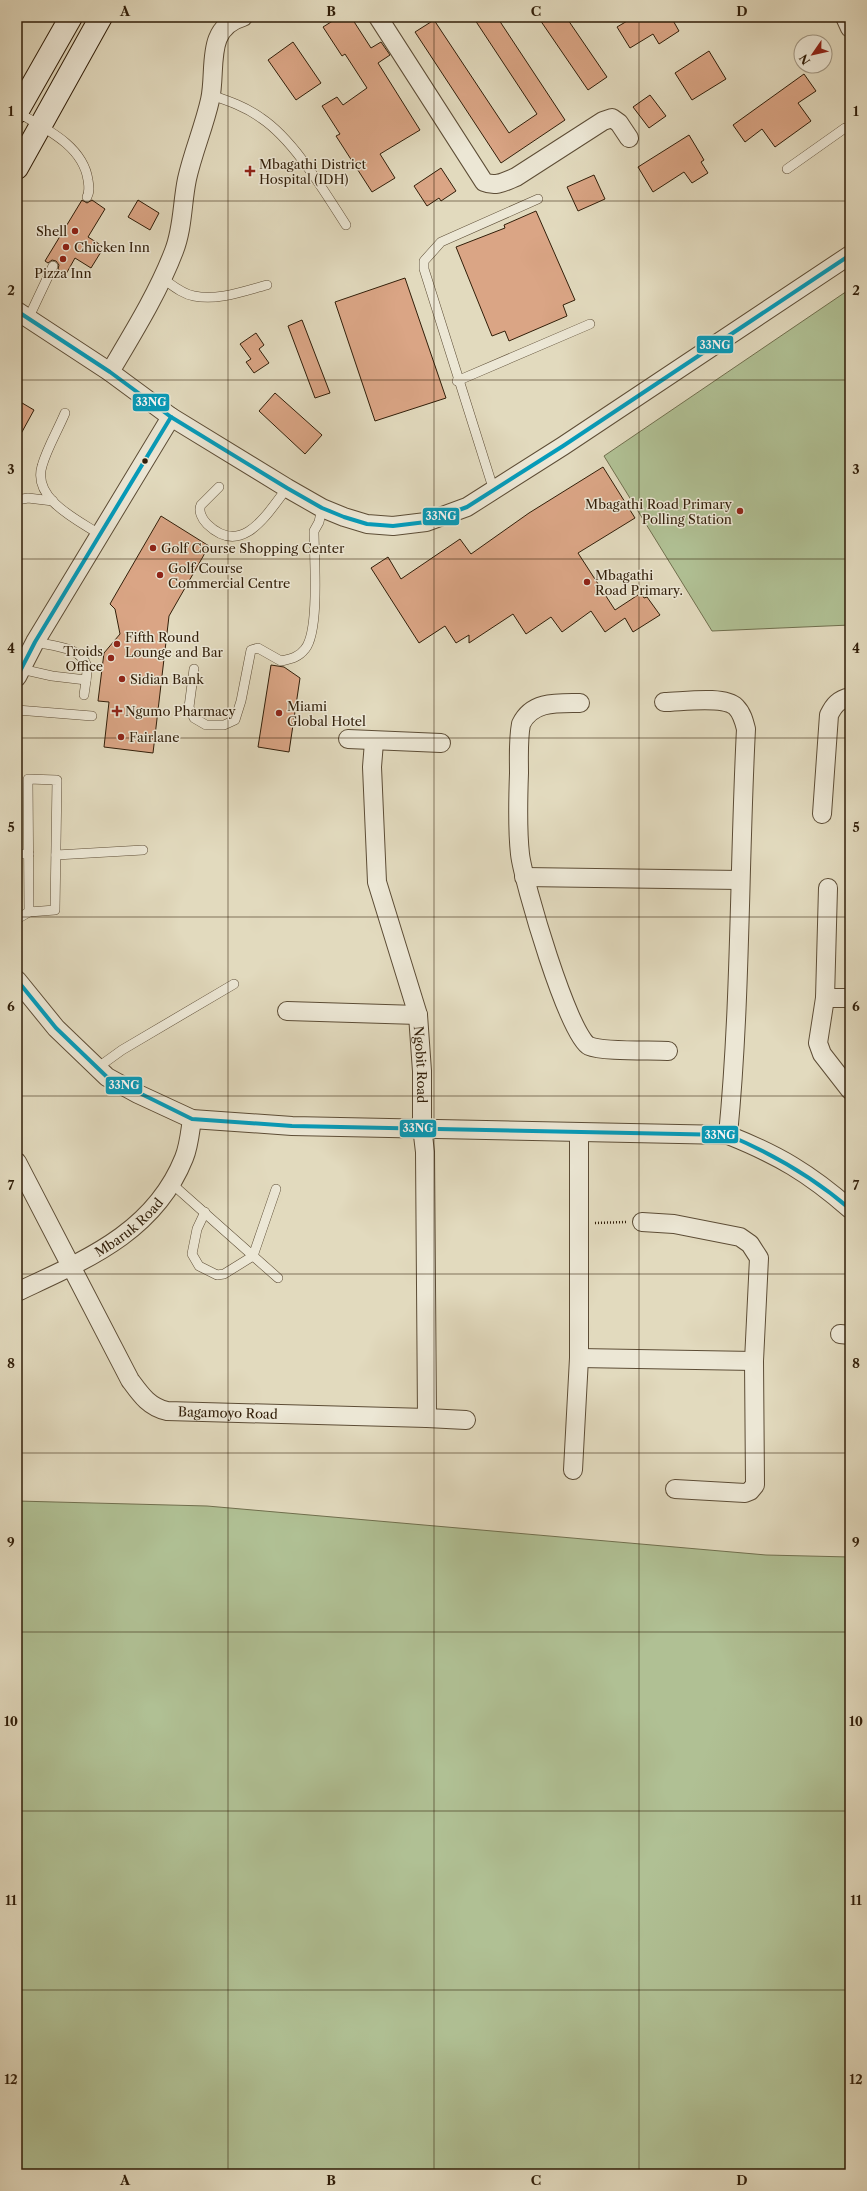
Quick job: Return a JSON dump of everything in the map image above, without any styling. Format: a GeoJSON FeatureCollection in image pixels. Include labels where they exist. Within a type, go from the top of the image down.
{"type":"FeatureCollection","features":[{"type":"Feature","properties":{"kind":"main road"},"geometry":{"type":"LineString","coordinates":[[17,112],[71,17]]}},
{"type":"Feature","properties":{"kind":"main road"},"geometry":{"type":"LineString","coordinates":[[17,168],[42,126],[101,17]]}},
{"type":"Feature","properties":{"kind":"street"},"geometry":{"type":"LineString","coordinates":[[110,372],[162,278],[179,236],[187,179],[211,95],[218,35],[230,22],[243,17]]}},
{"type":"Feature","properties":{"kind":"street"},"geometry":{"type":"LineString","coordinates":[[378,17],[484,182],[492,185],[500,184],[516,177],[603,121],[612,118],[619,123],[629,138]]}},
{"type":"Feature","properties":{"kind":"street"},"geometry":{"type":"LineString","coordinates":[[845,17],[850,28]]}},
{"type":"Feature","properties":{"kind":"street"},"geometry":{"type":"LineString","coordinates":[[23,315],[110,372],[171,417],[322,508],[367,524],[393,526],[426,522],[467,507],[494,491],[850,255]]}},
{"type":"Feature","properties":{"kind":"street"},"geometry":{"type":"LineString","coordinates":[[19,673],[35,642],[99,534],[171,417]]}},
{"type":"Feature","properties":{"kind":"street"},"geometry":{"type":"LineString","coordinates":[[822,814],[829,715],[834,704],[842,699],[850,697]]}},
{"type":"Feature","properties":{"kind":"street"},"geometry":{"type":"LineString","coordinates":[[664,702],[723,700],[735,706],[742,716],[746,730],[734,1076],[728,1135]]}},
{"type":"Feature","properties":{"kind":"street"},"geometry":{"type":"LineString","coordinates":[[580,703],[557,703],[537,708],[528,712],[521,724],[518,819],[524,877],[557,980],[572,1021],[580,1037],[589,1046],[668,1051]]}},
{"type":"Feature","properties":{"kind":"street"},"geometry":{"type":"LineString","coordinates":[[348,739],[374,742],[441,743]]}},
{"type":"Feature","properties":{"kind":"street","name":"Ngobit Road"},"geometry":{"type":"LineString","coordinates":[[374,742],[372,766],[378,882],[418,1015],[422,1071],[422,1127],[425,1152],[427,1418]]}},
{"type":"Feature","properties":{"kind":"street"},"geometry":{"type":"LineString","coordinates":[[524,877],[740,880]]}},
{"type":"Feature","properties":{"kind":"street"},"geometry":{"type":"LineString","coordinates":[[828,888],[825,998],[818,1042],[822,1054],[850,1090]]}},
{"type":"Feature","properties":{"kind":"street"},"geometry":{"type":"LineString","coordinates":[[17,980],[56,1028],[97,1068],[138,1094],[192,1119],[292,1126],[422,1127],[579,1133],[728,1135],[766,1151],[800,1169],[850,1208]]}},
{"type":"Feature","properties":{"kind":"street"},"geometry":{"type":"LineString","coordinates":[[825,998],[850,998]]}},
{"type":"Feature","properties":{"kind":"street"},"geometry":{"type":"LineString","coordinates":[[287,1011],[418,1015]]}},
{"type":"Feature","properties":{"kind":"street","name":"Mbaruk Road"},"geometry":{"type":"LineString","coordinates":[[17,1292],[71,1267],[110,1245],[148,1216],[171,1183],[185,1158],[192,1119]]}},
{"type":"Feature","properties":{"kind":"street"},"geometry":{"type":"LineString","coordinates":[[573,1470],[579,1358],[579,1133]]}},
{"type":"Feature","properties":{"kind":"street","name":"Bagamoyo Road"},"geometry":{"type":"LineString","coordinates":[[17,1162],[130,1380],[144,1399],[158,1409],[167,1411],[466,1420]]}},
{"type":"Feature","properties":{"kind":"street"},"geometry":{"type":"LineString","coordinates":[[642,1222],[674,1224],[740,1237],[750,1244],[760,1258],[754,1361],[755,1485],[745,1493],[675,1489]]}},
{"type":"Feature","properties":{"kind":"street"},"geometry":{"type":"LineString","coordinates":[[579,1358],[754,1361]]}},
{"type":"Feature","properties":{"kind":"lane"},"geometry":{"type":"LineString","coordinates":[[211,95],[239,105],[262,118],[278,134],[317,181],[346,225]]}},
{"type":"Feature","properties":{"kind":"lane"},"geometry":{"type":"LineString","coordinates":[[17,112],[62,139],[78,156],[87,172],[90,192],[87,197]]}},
{"type":"Feature","properties":{"kind":"lane"},"geometry":{"type":"LineString","coordinates":[[787,169],[845,128],[850,130]]}},
{"type":"Feature","properties":{"kind":"lane"},"geometry":{"type":"LineString","coordinates":[[494,491],[458,381],[424,269],[424,261],[441,242],[538,199]]}},
{"type":"Feature","properties":{"kind":"lane"},"geometry":{"type":"LineString","coordinates":[[23,315],[53,266]]}},
{"type":"Feature","properties":{"kind":"lane"},"geometry":{"type":"LineString","coordinates":[[162,278],[182,292],[194,296],[212,297],[234,294],[267,285]]}},
{"type":"Feature","properties":{"kind":"lane"},"geometry":{"type":"LineString","coordinates":[[458,381],[590,324]]}},
{"type":"Feature","properties":{"kind":"lane"},"geometry":{"type":"LineString","coordinates":[[66,413],[42,467],[41,480],[45,490],[53,502],[64,512],[99,534]]}},
{"type":"Feature","properties":{"kind":"lane"},"geometry":{"type":"LineString","coordinates":[[219,487],[201,505],[200,513],[206,523],[217,531],[230,537],[242,536],[252,530],[265,517],[287,488]]}},
{"type":"Feature","properties":{"kind":"lane"},"geometry":{"type":"LineString","coordinates":[[17,500],[28,498],[53,502]]}},
{"type":"Feature","properties":{"kind":"lane"},"geometry":{"type":"LineString","coordinates":[[194,668],[189,707],[194,718],[206,725],[224,725],[235,720],[241,701],[251,650],[258,648],[281,661],[296,658],[306,649],[312,630],[315,591],[314,530],[319,522],[322,508]]}},
{"type":"Feature","properties":{"kind":"lane"},"geometry":{"type":"LineString","coordinates":[[35,642],[75,652],[81,655],[87,669],[84,695]]}},
{"type":"Feature","properties":{"kind":"lane"},"geometry":{"type":"LineString","coordinates":[[19,673],[86,680]]}},
{"type":"Feature","properties":{"kind":"lane"},"geometry":{"type":"LineString","coordinates":[[17,710],[92,716]]}},
{"type":"Feature","properties":{"kind":"lane"},"geometry":{"type":"LineString","coordinates":[[17,920],[29,912],[55,910],[57,780],[28,779],[29,912]]}},
{"type":"Feature","properties":{"kind":"lane"},"geometry":{"type":"LineString","coordinates":[[56,855],[143,850]]}},
{"type":"Feature","properties":{"kind":"lane"},"geometry":{"type":"LineString","coordinates":[[17,854],[29,854]]}},
{"type":"Feature","properties":{"kind":"lane"},"geometry":{"type":"LineString","coordinates":[[97,1068],[122,1050],[234,984]]}},
{"type":"Feature","properties":{"kind":"lane"},"geometry":{"type":"LineString","coordinates":[[171,1183],[278,1278]]}},
{"type":"Feature","properties":{"kind":"lane"},"geometry":{"type":"LineString","coordinates":[[205,1212],[197,1229],[192,1254],[199,1266],[217,1275],[224,1274],[253,1256],[276,1189]]}},
{"type":"Feature","properties":{"kind":"path"},"geometry":{"type":"LineString","coordinates":[[579,1224],[642,1222]]}},
{"type":"Feature","properties":{"kind":"green space"},"geometry":{"type":"Polygon","coordinates":[[[850,289],[850,625],[712,631],[604,456],[850,289]]]}},
{"type":"Feature","properties":{"kind":"green space"},"geometry":{"type":"Polygon","coordinates":[[[17,1501],[207,1506],[766,1555],[850,1557],[850,2174],[17,2174],[17,1501]]]}},
{"type":"Feature","properties":{"kind":"building"},"geometry":{"type":"Polygon","coordinates":[[[339,17],[351,17],[371,48],[381,42],[390,55],[378,63],[420,130],[380,154],[395,178],[372,192],[336,136],[340,134],[322,106],[337,97],[343,105],[367,88],[345,54],[342,56],[323,27],[339,17]]]}},
{"type":"Feature","properties":{"kind":"building"},"geometry":{"type":"Polygon","coordinates":[[[473,17],[497,17],[565,120],[501,163],[415,32],[434,20],[509,133],[537,114],[473,17]]]}},
{"type":"Feature","properties":{"kind":"building"},"geometry":{"type":"Polygon","coordinates":[[[538,17],[566,17],[607,77],[588,90],[538,17]]]}},
{"type":"Feature","properties":{"kind":"building"},"geometry":{"type":"Polygon","coordinates":[[[634,17],[671,17],[679,31],[659,44],[653,34],[630,48],[617,27],[634,17]]]}},
{"type":"Feature","properties":{"kind":"building"},"geometry":{"type":"Polygon","coordinates":[[[293,42],[321,83],[296,100],[268,60],[293,42]]]}},
{"type":"Feature","properties":{"kind":"building"},"geometry":{"type":"Polygon","coordinates":[[[709,51],[726,79],[692,100],[675,73],[709,51]]]}},
{"type":"Feature","properties":{"kind":"building"},"geometry":{"type":"Polygon","coordinates":[[[804,74],[816,91],[798,103],[811,121],[775,147],[762,129],[745,142],[733,125],[804,74]]]}},
{"type":"Feature","properties":{"kind":"building"},"geometry":{"type":"Polygon","coordinates":[[[650,95],[666,116],[649,128],[633,107],[650,95]]]}},
{"type":"Feature","properties":{"kind":"building"},"geometry":{"type":"Polygon","coordinates":[[[689,135],[704,160],[701,162],[708,173],[692,183],[684,172],[653,192],[638,167],[689,135]]]}},
{"type":"Feature","properties":{"kind":"building"},"geometry":{"type":"Polygon","coordinates":[[[441,168],[456,191],[441,201],[439,198],[427,206],[414,186],[441,168]]]}},
{"type":"Feature","properties":{"kind":"building"},"geometry":{"type":"Polygon","coordinates":[[[594,175],[605,199],[578,211],[567,187],[594,175]]]}},
{"type":"Feature","properties":{"kind":"building"},"geometry":{"type":"Polygon","coordinates":[[[82,200],[87,203],[92,200],[105,209],[88,237],[104,247],[91,268],[75,258],[66,274],[58,269],[59,265],[56,261],[52,260],[48,263],[45,261],[82,200]]]}},
{"type":"Feature","properties":{"kind":"building"},"geometry":{"type":"Polygon","coordinates":[[[138,200],[159,213],[150,230],[128,217],[138,200]]]}},
{"type":"Feature","properties":{"kind":"building"},"geometry":{"type":"Polygon","coordinates":[[[536,211],[575,300],[563,305],[567,316],[509,341],[505,331],[492,336],[456,247],[505,228],[504,225],[536,211]]]}},
{"type":"Feature","properties":{"kind":"building"},"geometry":{"type":"Polygon","coordinates":[[[405,278],[446,398],[375,421],[335,302],[405,278]]]}},
{"type":"Feature","properties":{"kind":"building"},"geometry":{"type":"Polygon","coordinates":[[[302,320],[330,393],[315,398],[288,326],[302,320]]]}},
{"type":"Feature","properties":{"kind":"building"},"geometry":{"type":"Polygon","coordinates":[[[256,333],[264,345],[259,349],[269,363],[254,373],[246,362],[251,359],[240,344],[256,333]]]}},
{"type":"Feature","properties":{"kind":"building"},"geometry":{"type":"Polygon","coordinates":[[[275,393],[322,435],[305,454],[259,411],[275,393]]]}},
{"type":"Feature","properties":{"kind":"building"},"geometry":{"type":"Polygon","coordinates":[[[17,400],[34,410],[17,441],[17,400]]]}},
{"type":"Feature","properties":{"kind":"building"},"geometry":{"type":"Polygon","coordinates":[[[603,467],[635,518],[578,553],[615,610],[641,593],[644,598],[647,597],[660,615],[633,632],[625,618],[605,632],[591,611],[562,632],[551,617],[526,634],[513,614],[469,643],[469,635],[456,643],[445,626],[419,643],[371,568],[388,557],[401,579],[460,539],[471,554],[529,513],[603,467]]]}},
{"type":"Feature","properties":{"kind":"building"},"geometry":{"type":"Polygon","coordinates":[[[161,516],[209,546],[169,616],[153,753],[104,747],[109,702],[98,701],[104,653],[120,634],[115,609],[110,604],[161,516]]]}},
{"type":"Feature","properties":{"kind":"building","name":"Miami Global Hotel"},"geometry":{"type":"Polygon","coordinates":[[[271,665],[284,667],[300,678],[289,752],[258,747],[271,665]]]}},
{"type":"Feature","properties":{"kind":"transit line","name":"33NG"},"geometry":{"type":"LineString","coordinates":[[17,311],[110,372],[171,417],[287,488],[322,508],[344,517],[367,524],[393,526],[426,522],[467,507],[563,446],[850,255]]}},
{"type":"Feature","properties":{"kind":"transit line","name":"33NG"},"geometry":{"type":"LineString","coordinates":[[17,677],[35,642],[171,417]]}},
{"type":"Feature","properties":{"kind":"transit line","name":"33NG"},"geometry":{"type":"LineString","coordinates":[[17,980],[56,1028],[107,1077],[192,1119],[292,1126],[728,1135],[761,1150],[792,1167],[836,1197],[850,1209]]}},
{"type":"Feature","properties":{"kind":"place","name":"Mbagathi District Hospital (IDH)"},"geometry":{"type":"Point","coordinates":[250,171]}},
{"type":"Feature","properties":{"kind":"place","name":"Shell"},"geometry":{"type":"Point","coordinates":[75,231]}},
{"type":"Feature","properties":{"kind":"place","name":"Chicken Inn"},"geometry":{"type":"Point","coordinates":[66,247]}},
{"type":"Feature","properties":{"kind":"place","name":"Pizza Inn"},"geometry":{"type":"Point","coordinates":[63,259]}},
{"type":"Feature","properties":{"kind":"place","name":"Mbagathi Road Primary Polling Station"},"geometry":{"type":"Point","coordinates":[740,511]}},
{"type":"Feature","properties":{"kind":"place","name":"Golf Course Shopping Center"},"geometry":{"type":"Point","coordinates":[153,548]}},
{"type":"Feature","properties":{"kind":"place","name":"Golf Course Commercial Centre"},"geometry":{"type":"Point","coordinates":[160,575]}},
{"type":"Feature","properties":{"kind":"place","name":"Mbagathi Road Primary."},"geometry":{"type":"Point","coordinates":[587,582]}},
{"type":"Feature","properties":{"kind":"place","name":"Fifth Round Lounge and Bar"},"geometry":{"type":"Point","coordinates":[117,644]}},
{"type":"Feature","properties":{"kind":"place","name":"Troids Office"},"geometry":{"type":"Point","coordinates":[111,658]}},
{"type":"Feature","properties":{"kind":"place","name":"Sidian Bank"},"geometry":{"type":"Point","coordinates":[122,679]}},
{"type":"Feature","properties":{"kind":"place","name":"Ngumo Pharmacy"},"geometry":{"type":"Point","coordinates":[117,711]}},
{"type":"Feature","properties":{"kind":"place","name":"Miami Global Hotel"},"geometry":{"type":"Point","coordinates":[279,713]}},
{"type":"Feature","properties":{"kind":"place","name":"Fairlane"},"geometry":{"type":"Point","coordinates":[121,737]}}]}
